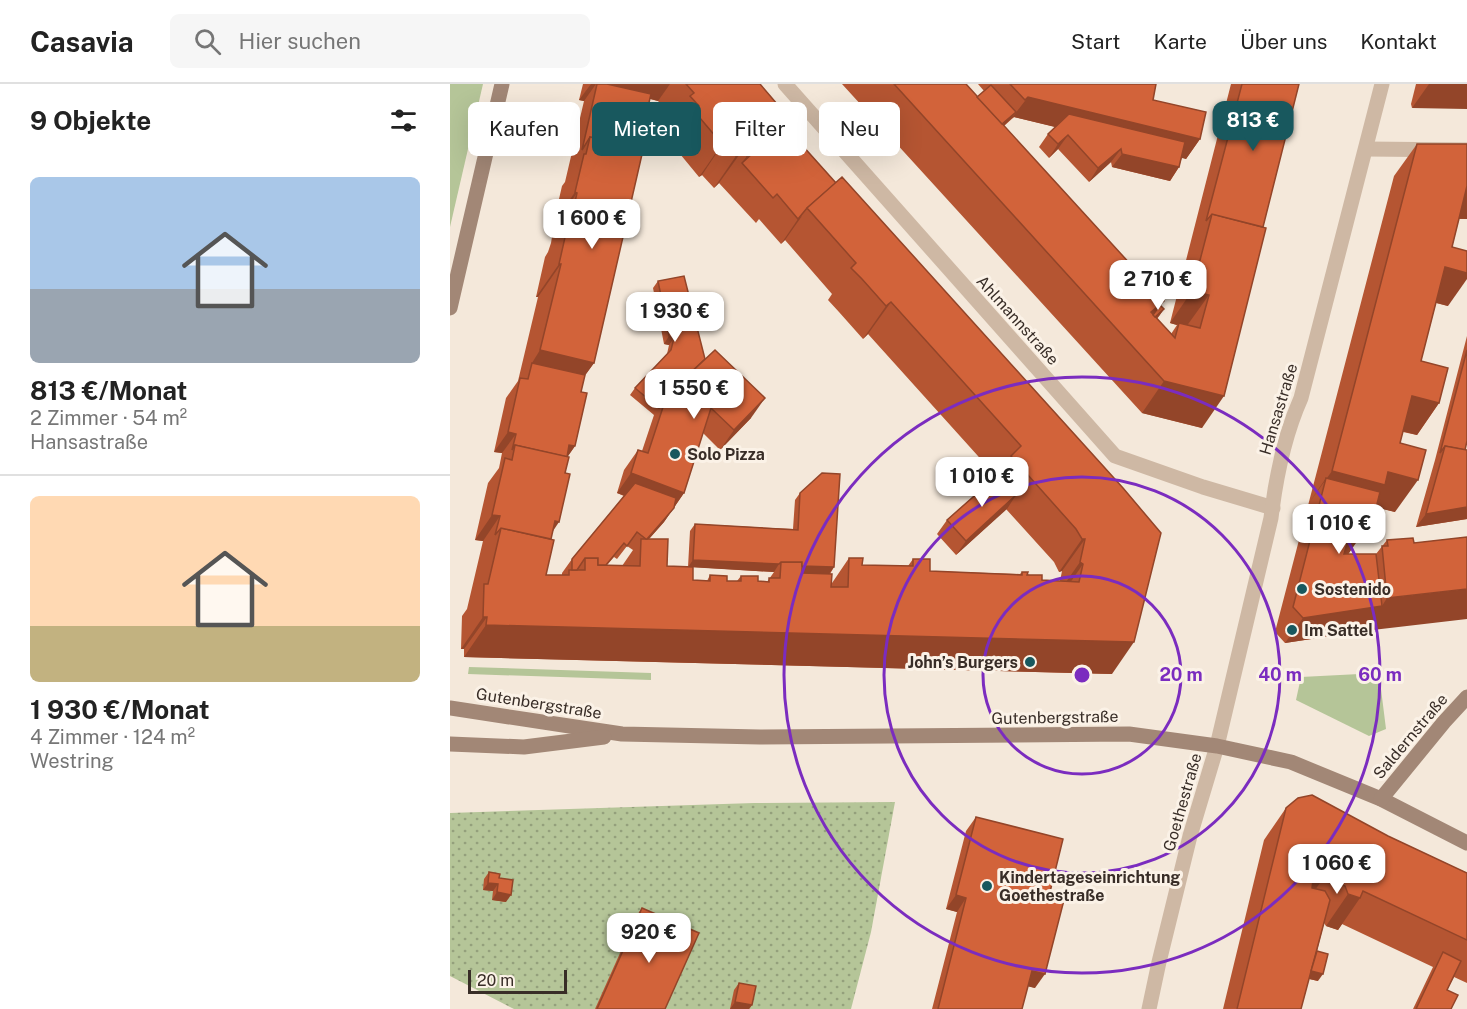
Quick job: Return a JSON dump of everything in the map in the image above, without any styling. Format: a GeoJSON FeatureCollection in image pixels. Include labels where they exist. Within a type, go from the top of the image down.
{"type":"FeatureCollection","features":[{"type":"Feature","properties":{"kind":"main road"},"geometry":{"type":"LineString","coordinates":[[450,308],[502,84]]}},
{"type":"Feature","properties":{"kind":"main road","name":"Saldernstraße"},"geometry":{"type":"LineString","coordinates":[[1381,799],[1467,697]]}},
{"type":"Feature","properties":{"kind":"main road","name":"Gutenbergstraße"},"geometry":{"type":"LineString","coordinates":[[450,708],[622,734],[784,737],[1129,734],[1217,746],[1291,762],[1381,799],[1467,843]]}},
{"type":"Feature","properties":{"kind":"main road","name":"Gutenbergstraße"},"geometry":{"type":"LineString","coordinates":[[450,744],[524,747],[622,734]]}},
{"type":"Feature","properties":{"kind":"street","name":"Ahlmannstraße"},"geometry":{"type":"LineString","coordinates":[[785,84],[1115,456],[1203,487],[1273,507]]}},
{"type":"Feature","properties":{"kind":"street","name":"Hansastraße"},"geometry":{"type":"LineString","coordinates":[[1217,746],[1273,507],[1275,483],[1289,424],[1301,398],[1382,84]]}},
{"type":"Feature","properties":{"kind":"street"},"geometry":{"type":"LineString","coordinates":[[1366,148],[1467,150]]}},
{"type":"Feature","properties":{"kind":"street","name":"Goethestraße"},"geometry":{"type":"LineString","coordinates":[[1149,1009],[1190,836],[1217,746]]}},
{"type":"Feature","properties":{"kind":"green space"},"geometry":{"type":"Polygon","coordinates":[[[450,84],[483,84],[479,102],[468,102],[468,149],[450,227],[450,84]]]}},
{"type":"Feature","properties":{"kind":"green space"},"geometry":{"type":"Polygon","coordinates":[[[469,667],[651,673],[651,680],[468,674],[469,667]]]}},
{"type":"Feature","properties":{"kind":"green space"},"geometry":{"type":"Polygon","coordinates":[[[1379,673],[1386,729],[1369,736],[1296,700],[1301,677],[1379,673]]]}},
{"type":"Feature","properties":{"kind":"green space"},"geometry":{"type":"Polygon","coordinates":[[[895,802],[871,932],[851,1009],[514,1009],[450,976],[450,813],[754,803],[895,802]]]}},
{"type":"Feature","properties":{"kind":"building"},"geometry":{"type":"Polygon","coordinates":[[[597,84],[607,84],[651,94],[649,102],[593,102],[597,84]]]}},
{"type":"Feature","properties":{"kind":"building"},"geometry":{"type":"Polygon","coordinates":[[[686,84],[760,84],[775,102],[713,102],[713,133],[701,119],[701,102],[695,102],[690,96],[694,93],[686,84]]]}},
{"type":"Feature","properties":{"kind":"building"},"geometry":{"type":"Polygon","coordinates":[[[894,84],[966,84],[1164,301],[1151,312],[1175,338],[1179,323],[1200,328],[1209,295],[1192,291],[1212,214],[1266,228],[1224,396],[1164,381],[894,84]]]}},
{"type":"Feature","properties":{"kind":"building"},"geometry":{"type":"Polygon","coordinates":[[[1010,84],[1156,84],[1153,100],[1206,112],[1200,139],[1028,97],[1025,100],[1010,84]]]}},
{"type":"Feature","properties":{"kind":"building"},"geometry":{"type":"Polygon","coordinates":[[[1242,84],[1299,84],[1263,227],[1212,214],[1206,221],[1242,84]]]}},
{"type":"Feature","properties":{"kind":"building"},"geometry":{"type":"Polygon","coordinates":[[[991,85],[1016,112],[1002,124],[977,97],[991,85]]]}},
{"type":"Feature","properties":{"kind":"building"},"geometry":{"type":"Polygon","coordinates":[[[592,106],[592,138],[590,137],[582,150],[592,106]]]}},
{"type":"Feature","properties":{"kind":"building"},"geometry":{"type":"Polygon","coordinates":[[[1069,114],[1185,142],[1179,167],[1122,154],[1121,149],[1098,168],[1068,135],[1058,144],[1048,134],[1069,114]]]}},
{"type":"Feature","properties":{"kind":"building"},"geometry":{"type":"Polygon","coordinates":[[[590,137],[592,137],[592,156],[642,156],[594,363],[540,350],[561,264],[559,264],[568,224],[570,225],[577,193],[575,192],[584,154],[586,154],[590,137]]]}},
{"type":"Feature","properties":{"kind":"building"},"geometry":{"type":"Polygon","coordinates":[[[1417,144],[1467,144],[1467,186],[1452,247],[1467,251],[1467,273],[1445,267],[1421,361],[1448,368],[1439,403],[1412,396],[1400,443],[1426,450],[1418,480],[1388,472],[1385,485],[1332,471],[1417,144]]]}},
{"type":"Feature","properties":{"kind":"building"},"geometry":{"type":"Polygon","coordinates":[[[807,151],[836,183],[798,219],[777,194],[773,198],[742,163],[750,156],[807,156],[807,151]]]}},
{"type":"Feature","properties":{"kind":"building"},"geometry":{"type":"Polygon","coordinates":[[[842,177],[1161,533],[1134,642],[486,625],[487,617],[483,617],[484,584],[488,584],[501,528],[554,540],[546,575],[569,575],[569,570],[585,570],[585,558],[598,558],[598,565],[640,566],[641,539],[668,539],[667,566],[693,567],[693,580],[710,581],[710,575],[727,576],[727,581],[741,581],[741,576],[758,576],[758,581],[769,582],[769,578],[780,578],[781,562],[802,562],[802,573],[832,574],[831,587],[848,587],[849,558],[863,558],[862,565],[913,566],[913,559],[930,559],[930,571],[1022,575],[1022,572],[1028,572],[1027,575],[1042,575],[1042,580],[1079,582],[1085,539],[1082,539],[1076,529],[1011,456],[1021,446],[891,302],[886,306],[851,268],[856,263],[807,208],[842,177]]]}},
{"type":"Feature","properties":{"kind":"building"},"geometry":{"type":"Polygon","coordinates":[[[684,276],[705,359],[667,395],[659,408],[635,388],[671,350],[674,338],[669,336],[658,281],[684,276]]]}},
{"type":"Feature","properties":{"kind":"building"},"geometry":{"type":"Polygon","coordinates":[[[1160,305],[1164,309],[1155,317],[1153,315],[1160,305]]]}},
{"type":"Feature","properties":{"kind":"building"},"geometry":{"type":"Polygon","coordinates":[[[715,350],[765,398],[734,430],[711,408],[684,493],[631,473],[638,450],[648,453],[667,395],[715,350]]]}},
{"type":"Feature","properties":{"kind":"building"},"geometry":{"type":"Polygon","coordinates":[[[1467,350],[1467,441],[1465,450],[1445,446],[1440,453],[1467,350]]]}},
{"type":"Feature","properties":{"kind":"building"},"geometry":{"type":"Polygon","coordinates":[[[532,363],[585,375],[581,392],[587,393],[575,446],[569,445],[567,457],[515,445],[512,450],[516,434],[508,432],[520,378],[528,379],[532,363]]]}},
{"type":"Feature","properties":{"kind":"building"},"geometry":{"type":"Polygon","coordinates":[[[515,445],[569,457],[565,473],[570,474],[559,522],[555,521],[551,539],[501,528],[495,535],[500,516],[492,515],[505,458],[512,460],[515,445]]]}},
{"type":"Feature","properties":{"kind":"building"},"geometry":{"type":"Polygon","coordinates":[[[1445,446],[1467,450],[1467,507],[1426,514],[1445,446]]]}},
{"type":"Feature","properties":{"kind":"building"},"geometry":{"type":"Polygon","coordinates":[[[822,473],[840,474],[834,567],[802,566],[802,562],[781,562],[779,564],[693,560],[695,524],[798,530],[800,493],[822,473]]]}},
{"type":"Feature","properties":{"kind":"building"},"geometry":{"type":"Polygon","coordinates":[[[998,475],[1016,495],[966,541],[947,520],[998,475]]]}},
{"type":"Feature","properties":{"kind":"building"},"geometry":{"type":"Polygon","coordinates":[[[1326,478],[1380,492],[1374,516],[1364,531],[1351,530],[1344,554],[1376,554],[1382,606],[1303,618],[1293,607],[1326,478]]]}},
{"type":"Feature","properties":{"kind":"building"},"geometry":{"type":"Polygon","coordinates":[[[635,483],[676,498],[674,508],[647,539],[637,532],[627,546],[624,543],[606,565],[598,565],[598,558],[585,558],[577,570],[572,570],[572,559],[635,483]]]}},
{"type":"Feature","properties":{"kind":"building"},"geometry":{"type":"Polygon","coordinates":[[[1467,537],[1467,589],[1387,598],[1382,546],[1388,546],[1387,540],[1413,538],[1414,543],[1467,537]]]}},
{"type":"Feature","properties":{"kind":"building"},"geometry":{"type":"Polygon","coordinates":[[[1312,795],[1388,836],[1467,873],[1467,940],[1363,891],[1360,898],[1348,894],[1345,886],[1325,876],[1313,880],[1312,888],[1325,891],[1330,900],[1301,1009],[1237,1009],[1286,808],[1298,798],[1312,795]]]}},
{"type":"Feature","properties":{"kind":"building"},"geometry":{"type":"Polygon","coordinates":[[[976,817],[1063,839],[1049,896],[1064,900],[1045,974],[1032,971],[1022,1009],[938,1009],[966,898],[956,895],[976,817]]]}},
{"type":"Feature","properties":{"kind":"building"},"geometry":{"type":"Polygon","coordinates":[[[489,872],[500,874],[499,878],[513,880],[511,895],[497,892],[498,884],[488,883],[489,872]]]}},
{"type":"Feature","properties":{"kind":"building"},"geometry":{"type":"Polygon","coordinates":[[[642,908],[699,933],[665,1009],[597,1009],[642,908]]]}},
{"type":"Feature","properties":{"kind":"building"},"geometry":{"type":"Polygon","coordinates":[[[1317,951],[1328,954],[1323,974],[1311,971],[1317,951]]]}},
{"type":"Feature","properties":{"kind":"building"},"geometry":{"type":"Polygon","coordinates":[[[1443,952],[1461,961],[1447,990],[1458,995],[1451,1009],[1416,1009],[1443,952]]]}},
{"type":"Feature","properties":{"kind":"building"},"geometry":{"type":"Polygon","coordinates":[[[739,983],[756,986],[752,1005],[735,1002],[739,983]]]}},
{"type":"Feature","properties":{"kind":"place","name":"Solo Pizza"},"geometry":{"type":"Point","coordinates":[675,454]}},
{"type":"Feature","properties":{"kind":"place","name":"Sostenido"},"geometry":{"type":"Point","coordinates":[1302,589]}},
{"type":"Feature","properties":{"kind":"place","name":"Im Sattel"},"geometry":{"type":"Point","coordinates":[1292,630]}},
{"type":"Feature","properties":{"kind":"place","name":"John’s Burgers"},"geometry":{"type":"Point","coordinates":[1030,662]}},
{"type":"Feature","properties":{"kind":"place","name":"Kindertageseinrichtung Goethestraße"},"geometry":{"type":"Point","coordinates":[987,886]}}]}
